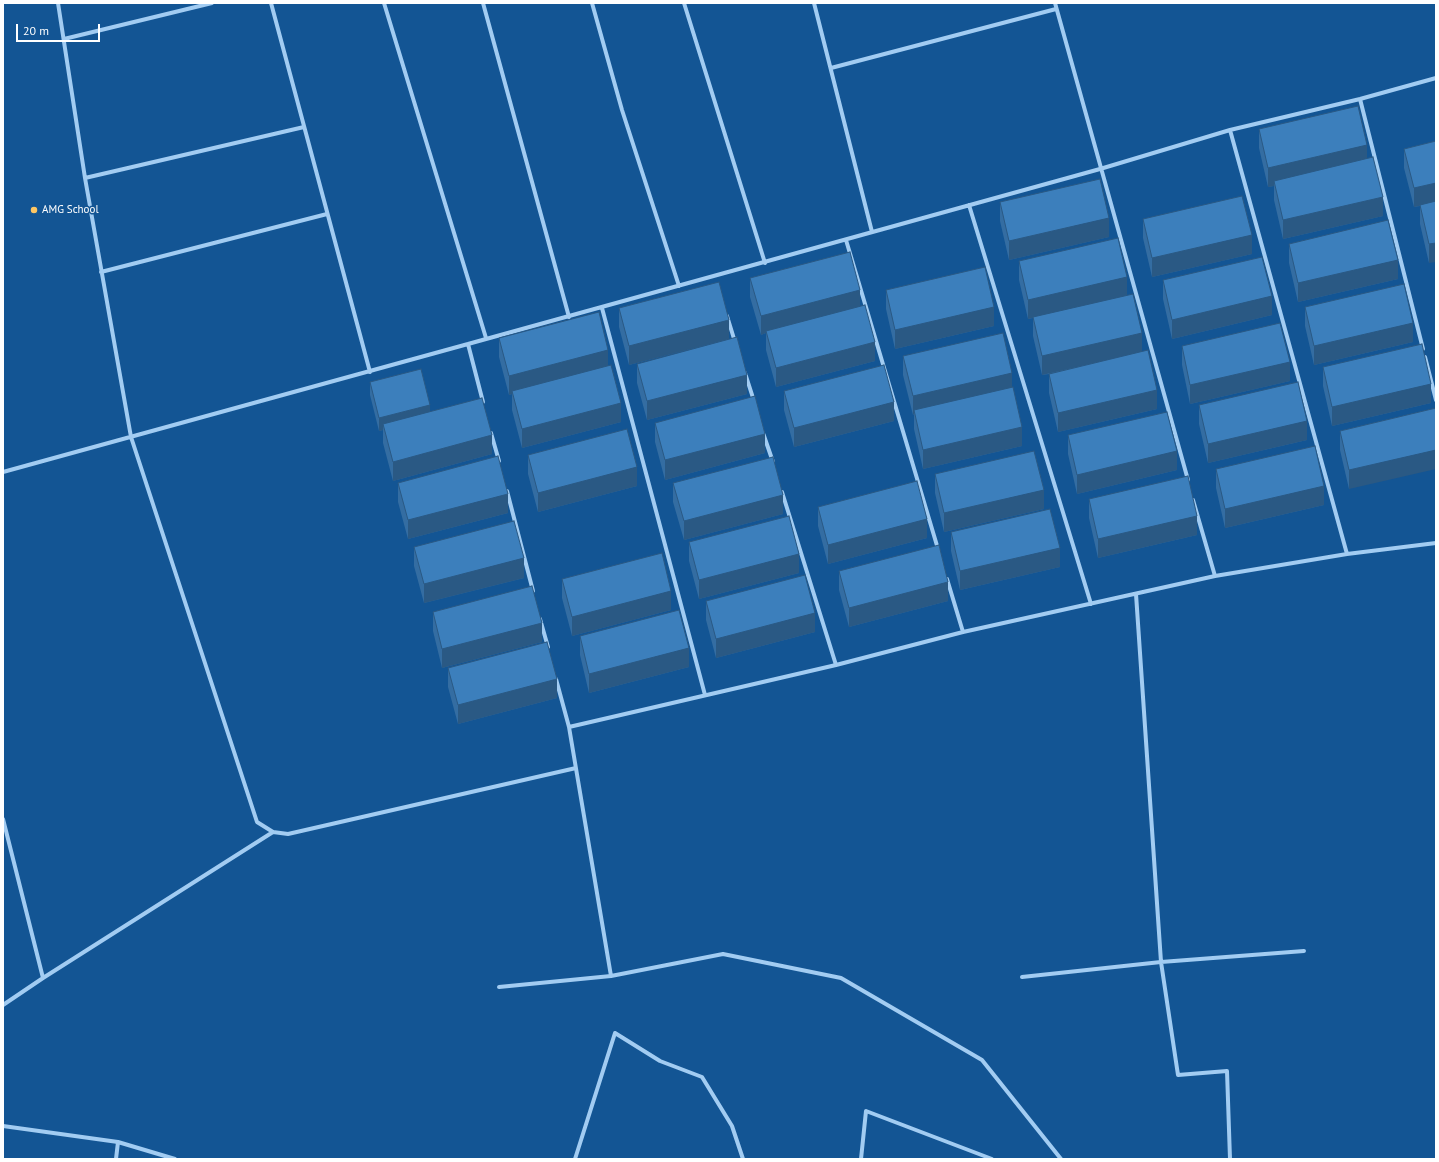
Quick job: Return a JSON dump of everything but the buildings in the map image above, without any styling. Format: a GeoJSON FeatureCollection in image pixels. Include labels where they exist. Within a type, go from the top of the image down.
{"type":"FeatureCollection","features":[{"type":"Feature","properties":{"kind":"street"},"geometry":{"type":"LineString","coordinates":[[58,3],[85,178],[131,437],[257,822],[273,832],[288,834],[576,768]]}},
{"type":"Feature","properties":{"kind":"street"},"geometry":{"type":"LineString","coordinates":[[64,38],[212,3]]}},
{"type":"Feature","properties":{"kind":"street"},"geometry":{"type":"LineString","coordinates":[[271,3],[370,372]]}},
{"type":"Feature","properties":{"kind":"street"},"geometry":{"type":"LineString","coordinates":[[384,3],[486,338]]}},
{"type":"Feature","properties":{"kind":"street"},"geometry":{"type":"LineString","coordinates":[[483,3],[569,317]]}},
{"type":"Feature","properties":{"kind":"street"},"geometry":{"type":"LineString","coordinates":[[592,3],[622,110],[679,286]]}},
{"type":"Feature","properties":{"kind":"street"},"geometry":{"type":"LineString","coordinates":[[684,3],[765,263]]}},
{"type":"Feature","properties":{"kind":"street"},"geometry":{"type":"LineString","coordinates":[[814,3],[872,232]]}},
{"type":"Feature","properties":{"kind":"street"},"geometry":{"type":"LineString","coordinates":[[1055,3],[1100,170],[1189,484]]}},
{"type":"Feature","properties":{"kind":"street"},"geometry":{"type":"LineString","coordinates":[[831,68],[1056,9]]}},
{"type":"Feature","properties":{"kind":"street"},"geometry":{"type":"LineString","coordinates":[[3,472],[1100,170],[1230,130],[1360,99],[1436,78]]}},
{"type":"Feature","properties":{"kind":"street"},"geometry":{"type":"LineString","coordinates":[[1360,99],[1436,400]]}},
{"type":"Feature","properties":{"kind":"street"},"geometry":{"type":"LineString","coordinates":[[85,178],[304,127]]}},
{"type":"Feature","properties":{"kind":"street"},"geometry":{"type":"LineString","coordinates":[[1230,130],[1347,554]]}},
{"type":"Feature","properties":{"kind":"street"},"geometry":{"type":"LineString","coordinates":[[969,205],[1091,604]]}},
{"type":"Feature","properties":{"kind":"street"},"geometry":{"type":"LineString","coordinates":[[101,272],[327,214]]}},
{"type":"Feature","properties":{"kind":"street"},"geometry":{"type":"LineString","coordinates":[[846,240],[940,557]]}},
{"type":"Feature","properties":{"kind":"street"},"geometry":{"type":"LineString","coordinates":[[715,276],[717,284]]}},
{"type":"Feature","properties":{"kind":"street"},"geometry":{"type":"LineString","coordinates":[[602,308],[704,695]]}},
{"type":"Feature","properties":{"kind":"street"},"geometry":{"type":"LineString","coordinates":[[727,314],[736,345]]}},
{"type":"Feature","properties":{"kind":"street"},"geometry":{"type":"LineString","coordinates":[[468,344],[484,405]]}},
{"type":"Feature","properties":{"kind":"street"},"geometry":{"type":"LineString","coordinates":[[743,368],[755,406]]}},
{"type":"Feature","properties":{"kind":"street"},"geometry":{"type":"LineString","coordinates":[[490,428],[500,467]]}},
{"type":"Feature","properties":{"kind":"street"},"geometry":{"type":"LineString","coordinates":[[762,429],[774,467]]}},
{"type":"Feature","properties":{"kind":"street"},"geometry":{"type":"LineString","coordinates":[[506,490],[534,597]]}},
{"type":"Feature","properties":{"kind":"street"},"geometry":{"type":"LineString","coordinates":[[781,490],[836,665]]}},
{"type":"Feature","properties":{"kind":"street"},"geometry":{"type":"LineString","coordinates":[[1191,492],[1214,576]]}},
{"type":"Feature","properties":{"kind":"street"},"geometry":{"type":"LineString","coordinates":[[569,727],[836,665],[963,632],[1214,576],[1347,554],[1436,543]]}},
{"type":"Feature","properties":{"kind":"street"},"geometry":{"type":"LineString","coordinates":[[945,572],[963,632]]}},
{"type":"Feature","properties":{"kind":"street"},"geometry":{"type":"LineString","coordinates":[[1136,594],[1161,962],[1178,1075],[1227,1071],[1230,1159]]}},
{"type":"Feature","properties":{"kind":"street"},"geometry":{"type":"LineString","coordinates":[[539,612],[549,651]]}},
{"type":"Feature","properties":{"kind":"street"},"geometry":{"type":"LineString","coordinates":[[555,674],[569,727],[611,976]]}},
{"type":"Feature","properties":{"kind":"street"},"geometry":{"type":"LineString","coordinates":[[3,819],[43,978]]}},
{"type":"Feature","properties":{"kind":"street"},"geometry":{"type":"LineString","coordinates":[[3,1005],[273,832]]}},
{"type":"Feature","properties":{"kind":"street"},"geometry":{"type":"LineString","coordinates":[[1022,977],[1161,962],[1304,951]]}},
{"type":"Feature","properties":{"kind":"street"},"geometry":{"type":"LineString","coordinates":[[499,987],[611,976],[723,954],[841,978],[982,1060],[1061,1159]]}},
{"type":"Feature","properties":{"kind":"street"},"geometry":{"type":"LineString","coordinates":[[575,1159],[615,1033],[660,1061],[702,1077],[732,1126],[742,1159]]}},
{"type":"Feature","properties":{"kind":"street"},"geometry":{"type":"LineString","coordinates":[[861,1159],[866,1111],[992,1159]]}},
{"type":"Feature","properties":{"kind":"street"},"geometry":{"type":"LineString","coordinates":[[3,1126],[118,1142],[175,1159]]}},
{"type":"Feature","properties":{"kind":"street"},"geometry":{"type":"LineString","coordinates":[[116,1159],[118,1142]]}},
{"type":"Feature","properties":{"kind":"place","name":"AMG School"},"geometry":{"type":"Point","coordinates":[34,210]}}]}
